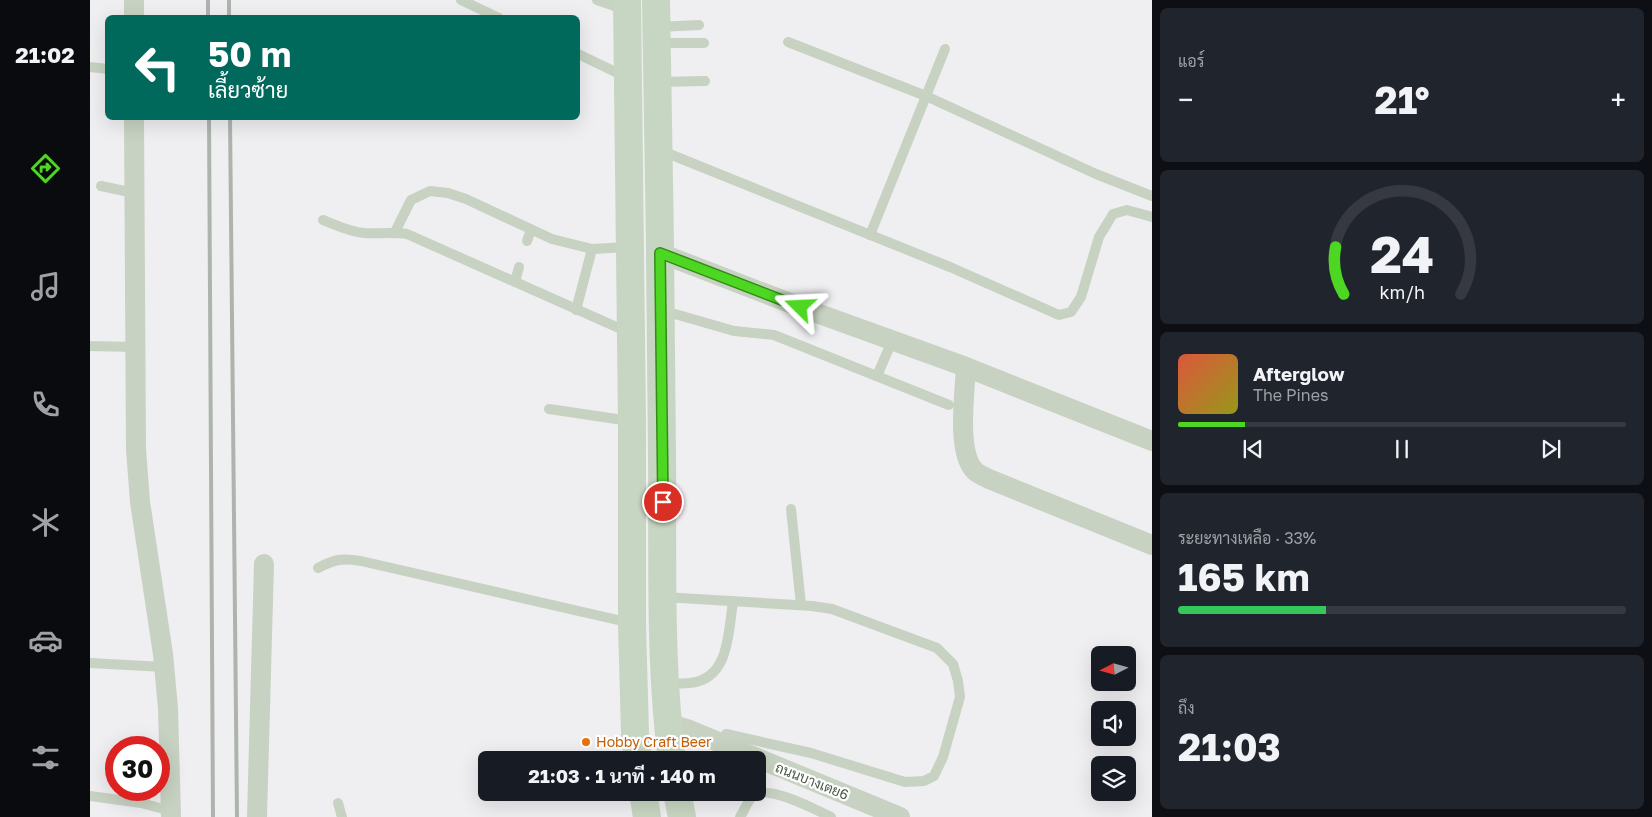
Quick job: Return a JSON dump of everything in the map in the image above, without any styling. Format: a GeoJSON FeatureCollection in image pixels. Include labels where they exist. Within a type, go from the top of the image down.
{"type":"FeatureCollection","features":[{"type":"Feature","properties":{"kind":"main road"},"geometry":{"type":"LineString","coordinates":[[656,0],[662,310],[663,598],[665,683],[671,751]]}},
{"type":"Feature","properties":{"kind":"main road"},"geometry":{"type":"LineString","coordinates":[[627,5],[632,422],[632,624],[637,751]]}},
{"type":"Feature","properties":{"kind":"main road"},"geometry":{"type":"LineString","coordinates":[[644,801],[647,817]]}},
{"type":"Feature","properties":{"kind":"main road"},"geometry":{"type":"LineString","coordinates":[[679,801],[682,817]]}},
{"type":"Feature","properties":{"kind":"street"},"geometry":{"type":"LineString","coordinates":[[134,0],[134,15]]}},
{"type":"Feature","properties":{"kind":"street"},"geometry":{"type":"LineString","coordinates":[[134,120],[136,450],[140,502],[164,667],[168,708],[171,814]]}},
{"type":"Feature","properties":{"kind":"street"},"geometry":{"type":"LineString","coordinates":[[660,253],[800,307],[966,367],[1152,441]]}},
{"type":"Feature","properties":{"kind":"street"},"geometry":{"type":"LineString","coordinates":[[966,367],[963,435],[967,457],[975,471],[989,479],[1152,545]]}},
{"type":"Feature","properties":{"kind":"street"},"geometry":{"type":"LineString","coordinates":[[257,817],[264,564]]}},
{"type":"Feature","properties":{"kind":"street","name":"ถนนบางเตย6"},"geometry":{"type":"LineString","coordinates":[[667,722],[900,817]]}},
{"type":"Feature","properties":{"kind":"lane"},"geometry":{"type":"LineString","coordinates":[[461,0],[493,15]]}},
{"type":"Feature","properties":{"kind":"lane"},"geometry":{"type":"LineString","coordinates":[[597,0],[627,5]]}},
{"type":"Feature","properties":{"kind":"lane"},"geometry":{"type":"LineString","coordinates":[[657,35],[699,25]]}},
{"type":"Feature","properties":{"kind":"lane"},"geometry":{"type":"LineString","coordinates":[[657,35],[704,43]]}},
{"type":"Feature","properties":{"kind":"lane"},"geometry":{"type":"LineString","coordinates":[[788,42],[926,96],[1096,174],[1152,196]]}},
{"type":"Feature","properties":{"kind":"lane"},"geometry":{"type":"LineString","coordinates":[[870,235],[946,49]]}},
{"type":"Feature","properties":{"kind":"lane"},"geometry":{"type":"LineString","coordinates":[[580,55],[627,78]]}},
{"type":"Feature","properties":{"kind":"lane"},"geometry":{"type":"LineString","coordinates":[[90,67],[105,69]]}},
{"type":"Feature","properties":{"kind":"lane"},"geometry":{"type":"LineString","coordinates":[[658,82],[705,81]]}},
{"type":"Feature","properties":{"kind":"lane"},"geometry":{"type":"LineString","coordinates":[[658,149],[950,267],[1059,314],[1072,312],[1081,297],[1100,237],[1114,214],[1127,210],[1152,217]]}},
{"type":"Feature","properties":{"kind":"lane"},"geometry":{"type":"LineString","coordinates":[[100,186],[134,193]]}},
{"type":"Feature","properties":{"kind":"lane"},"geometry":{"type":"LineString","coordinates":[[395,232],[411,200],[430,192],[448,193],[466,199],[552,239],[592,248],[629,247]]}},
{"type":"Feature","properties":{"kind":"lane"},"geometry":{"type":"LineString","coordinates":[[323,220],[348,230],[364,233],[395,232],[424,240],[630,333]]}},
{"type":"Feature","properties":{"kind":"lane"},"geometry":{"type":"LineString","coordinates":[[527,241],[531,230]]}},
{"type":"Feature","properties":{"kind":"lane"},"geometry":{"type":"LineString","coordinates":[[576,310],[592,248]]}},
{"type":"Feature","properties":{"kind":"lane"},"geometry":{"type":"LineString","coordinates":[[515,282],[519,267]]}},
{"type":"Feature","properties":{"kind":"lane"},"geometry":{"type":"LineString","coordinates":[[662,310],[734,331],[774,335],[949,404]]}},
{"type":"Feature","properties":{"kind":"lane"},"geometry":{"type":"LineString","coordinates":[[877,376],[892,341]]}},
{"type":"Feature","properties":{"kind":"lane"},"geometry":{"type":"LineString","coordinates":[[90,346],[136,347]]}},
{"type":"Feature","properties":{"kind":"lane"},"geometry":{"type":"LineString","coordinates":[[549,409],[632,422]]}},
{"type":"Feature","properties":{"kind":"lane"},"geometry":{"type":"LineString","coordinates":[[791,509],[801,605]]}},
{"type":"Feature","properties":{"kind":"lane"},"geometry":{"type":"LineString","coordinates":[[318,568],[332,561],[344,558],[361,561],[632,624]]}},
{"type":"Feature","properties":{"kind":"lane"},"geometry":{"type":"LineString","coordinates":[[663,598],[801,605],[832,609],[937,648],[953,664],[958,681],[960,697],[943,757],[934,776],[924,780],[905,782],[811,752],[726,734]]}},
{"type":"Feature","properties":{"kind":"lane"},"geometry":{"type":"LineString","coordinates":[[665,683],[692,683],[708,677],[718,669],[723,660],[733,602]]}},
{"type":"Feature","properties":{"kind":"lane"},"geometry":{"type":"LineString","coordinates":[[90,663],[164,667]]}},
{"type":"Feature","properties":{"kind":"lane"},"geometry":{"type":"LineString","coordinates":[[740,817],[752,796],[762,791],[779,795],[831,817]]}},
{"type":"Feature","properties":{"kind":"lane"},"geometry":{"type":"LineString","coordinates":[[90,796],[141,803],[171,814]]}},
{"type":"Feature","properties":{"kind":"lane"},"geometry":{"type":"LineString","coordinates":[[338,804],[342,817]]}},
{"type":"Feature","properties":{"kind":"railway"},"geometry":{"type":"LineString","coordinates":[[208,0],[208,15]]}},
{"type":"Feature","properties":{"kind":"railway"},"geometry":{"type":"LineString","coordinates":[[229,0],[229,15]]}},
{"type":"Feature","properties":{"kind":"railway"},"geometry":{"type":"LineString","coordinates":[[209,120],[213,817]]}},
{"type":"Feature","properties":{"kind":"railway"},"geometry":{"type":"LineString","coordinates":[[230,120],[237,817]]}},
{"type":"Feature","properties":{"kind":"place","name":"Hobby Craft Beer"},"geometry":{"type":"Point","coordinates":[586,742]}},
{"type":"Feature","properties":{"kind":"route"},"geometry":{"type":"LineString","coordinates":[[663,502],[660,253],[800,307]]}}]}
